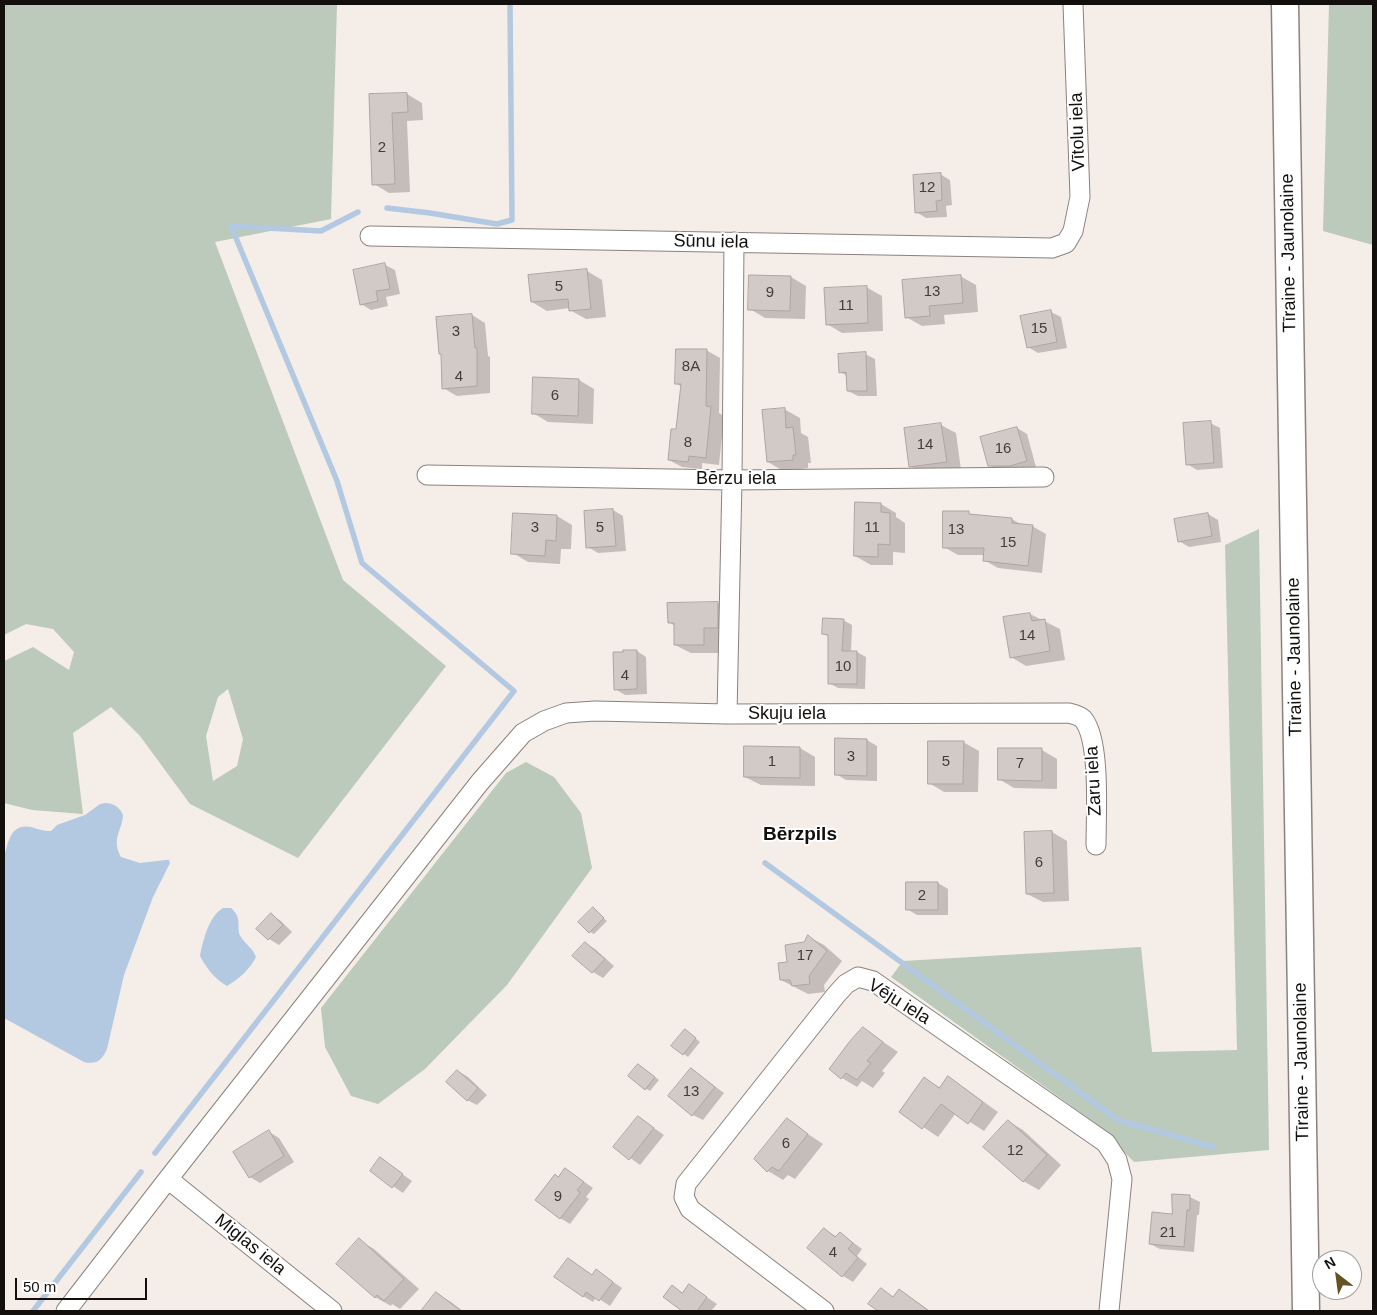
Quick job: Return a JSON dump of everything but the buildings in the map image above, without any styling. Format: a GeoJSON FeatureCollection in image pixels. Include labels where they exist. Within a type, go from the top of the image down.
{"type":"FeatureCollection","features":[{"type":"Feature","properties":{"kind":"main road","name":"Tīraine - Jaunolaine"},"geometry":{"type":"LineString","coordinates":[[1285,4],[1306,1311]]}},
{"type":"Feature","properties":{"kind":"street","name":"Vītolu iela"},"geometry":{"type":"LineString","coordinates":[[1052,248],[1066,243],[1073,231],[1080,197],[1073,4]]}},
{"type":"Feature","properties":{"kind":"street","name":"Sūnu iela"},"geometry":{"type":"LineString","coordinates":[[370,236],[1052,248]]}},
{"type":"Feature","properties":{"kind":"street"},"geometry":{"type":"LineString","coordinates":[[727,714],[732,480],[734,242]]}},
{"type":"Feature","properties":{"kind":"street","name":"Bērzu iela"},"geometry":{"type":"LineString","coordinates":[[428,475],[732,480],[1044,477]]}},
{"type":"Feature","properties":{"kind":"street","name":"Skuju iela"},"geometry":{"type":"LineString","coordinates":[[168,1178],[480,782],[523,732],[544,721],[566,713],[1055,712]]}},
{"type":"Feature","properties":{"kind":"street","name":"Zaru iela"},"geometry":{"type":"LineString","coordinates":[[1055,712],[1069,713],[1082,718],[1091,733],[1096,770],[1096,844]]}},
{"type":"Feature","properties":{"kind":"street","name":"Vēju iela"},"geometry":{"type":"LineString","coordinates":[[824,1311],[690,1209],[684,1197],[686,1184],[846,984],[858,977],[874,981],[1106,1143],[1117,1160],[1122,1179],[1109,1311]]}},
{"type":"Feature","properties":{"kind":"street"},"geometry":{"type":"LineString","coordinates":[[66,1311],[168,1178]]}},
{"type":"Feature","properties":{"kind":"street","name":"Miglas iela"},"geometry":{"type":"LineString","coordinates":[[168,1178],[332,1311]]}},
{"type":"Feature","properties":{"kind":"green space"},"geometry":{"type":"Polygon","coordinates":[[[4,4],[337,4],[331,219],[215,242],[343,580],[446,666],[298,858],[190,804],[140,736],[111,707],[73,733],[83,814],[32,810],[4,803],[4,661],[33,647],[69,670],[74,652],[53,629],[26,624],[4,635],[4,4]],[[228,689],[218,697],[206,736],[213,781],[237,766],[243,739],[228,689]]]}},
{"type":"Feature","properties":{"kind":"green space"},"geometry":{"type":"Polygon","coordinates":[[[1329,4],[1373,4],[1373,245],[1323,231],[1329,4]]]}},
{"type":"Feature","properties":{"kind":"green space"},"geometry":{"type":"Polygon","coordinates":[[[1259,529],[1269,1150],[1134,1162],[1098,1125],[891,977],[903,961],[1141,947],[1152,1052],[1237,1050],[1225,545],[1259,529]]]}},
{"type":"Feature","properties":{"kind":"green space"},"geometry":{"type":"Polygon","coordinates":[[[526,762],[554,777],[581,813],[592,868],[507,985],[425,1069],[378,1104],[351,1096],[325,1047],[321,1008],[506,773],[526,762]]]}},
{"type":"Feature","properties":{"kind":"water"},"geometry":{"type":"Polygon","coordinates":[[[105,803],[116,806],[123,815],[117,840],[121,857],[140,863],[169,860],[170,863],[153,897],[124,975],[107,1049],[98,1061],[89,1063],[4,1018],[4,858],[11,835],[18,828],[31,827],[51,831],[57,825],[85,815],[100,804],[105,803]]]}},
{"type":"Feature","properties":{"kind":"water"},"geometry":{"type":"Polygon","coordinates":[[[223,908],[231,908],[235,912],[238,920],[239,934],[256,957],[244,973],[227,986],[211,973],[200,956],[210,922],[223,908]]]}},
{"type":"Feature","properties":{"kind":"waterway"},"geometry":{"type":"LineString","coordinates":[[387,208],[497,224],[512,220],[510,4]]}},
{"type":"Feature","properties":{"kind":"waterway"},"geometry":{"type":"LineString","coordinates":[[155,1153],[514,691],[362,563],[337,481],[231,226],[321,231],[358,212]]}},
{"type":"Feature","properties":{"kind":"waterway"},"geometry":{"type":"LineString","coordinates":[[765,863],[1118,1120],[1213,1147]]}},
{"type":"Feature","properties":{"kind":"waterway"},"geometry":{"type":"LineString","coordinates":[[33,1311],[141,1172]]}},
{"type":"Feature","properties":{"kind":"district","name":"Bērzpils"},"geometry":{"type":"Point","coordinates":[800,835]}}]}
